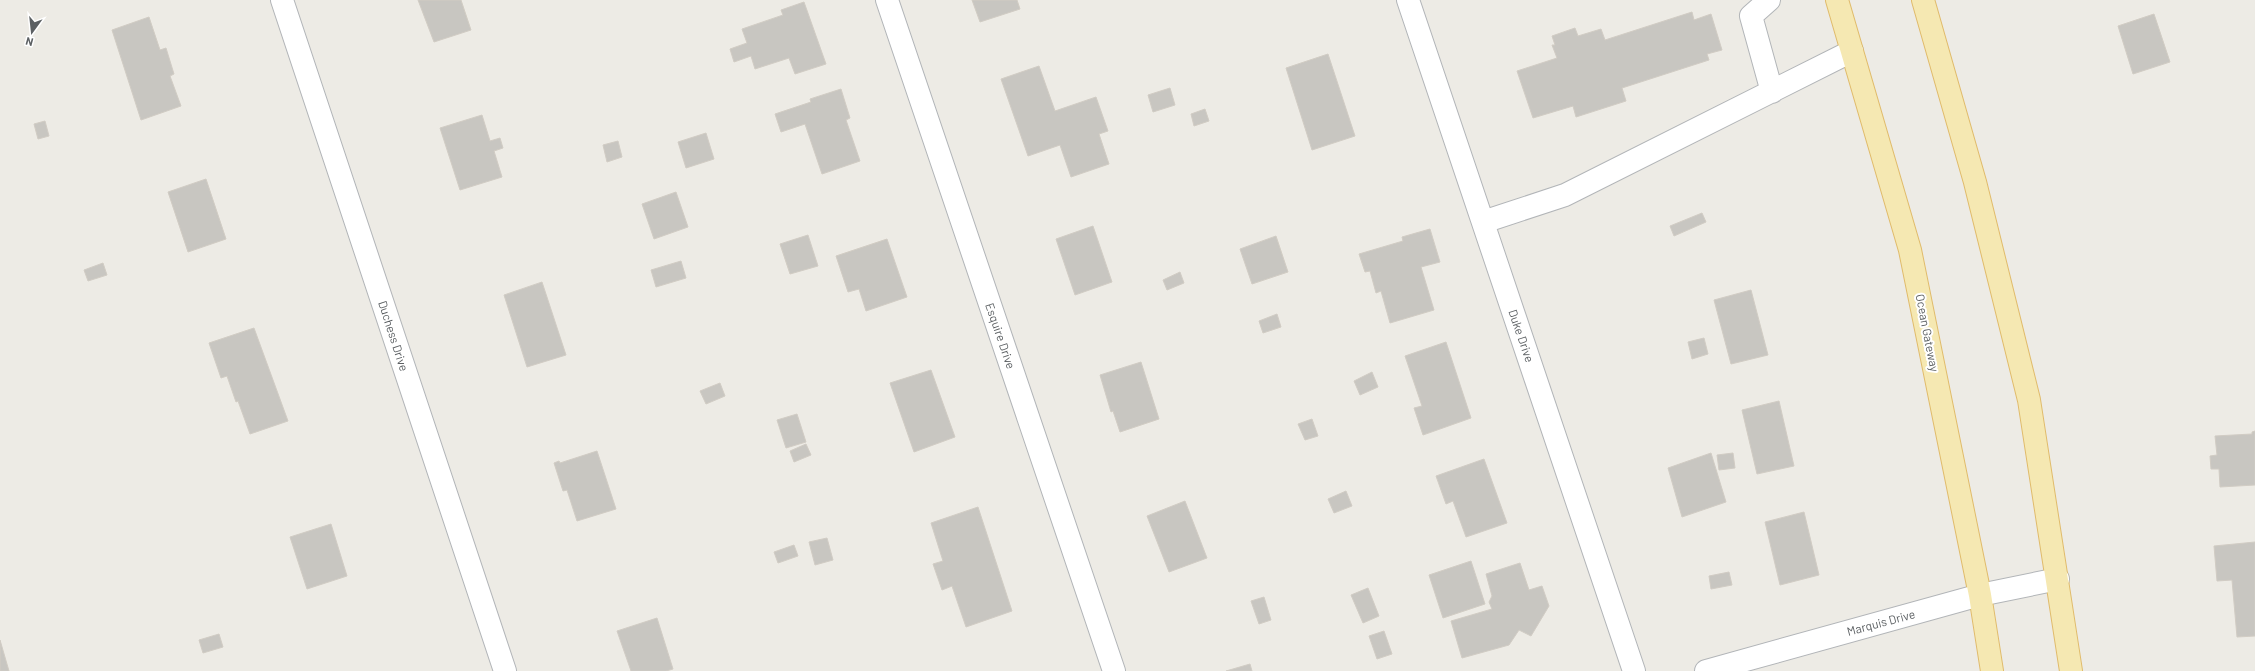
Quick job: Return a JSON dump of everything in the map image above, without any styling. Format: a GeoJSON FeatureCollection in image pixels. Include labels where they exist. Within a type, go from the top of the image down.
{"type":"FeatureCollection","features":[{"type":"Feature","properties":{"kind":"main road","name":"Ocean Gateway"},"geometry":{"type":"LineString","coordinates":[[1837,0],[1910,250],[1980,595],[1992,671]]}},
{"type":"Feature","properties":{"kind":"main road"},"geometry":{"type":"LineString","coordinates":[[1923,0],[1976,182],[2029,400],[2058,579],[2071,671]]}},
{"type":"Feature","properties":{"kind":"street","name":"Duchess Drive"},"geometry":{"type":"LineString","coordinates":[[282,0],[505,671]]}},
{"type":"Feature","properties":{"kind":"street","name":"Esquire Drive"},"geometry":{"type":"LineString","coordinates":[[887,0],[1114,671]]}},
{"type":"Feature","properties":{"kind":"street","name":"Duke Drive"},"geometry":{"type":"LineString","coordinates":[[1408,0],[1634,671]]}},
{"type":"Feature","properties":{"kind":"street"},"geometry":{"type":"LineString","coordinates":[[1769,0],[1751,16],[1772,92]]}},
{"type":"Feature","properties":{"kind":"street"},"geometry":{"type":"LineString","coordinates":[[1483,222],[1566,195],[1852,51]]}},
{"type":"Feature","properties":{"kind":"street","name":"Marquis Drive"},"geometry":{"type":"LineString","coordinates":[[1706,671],[1980,595],[2058,579]]}},
{"type":"Feature","properties":{"kind":"building"},"geometry":{"type":"Polygon","coordinates":[[[418,0],[461,0],[471,30],[434,42],[418,0]]]}},
{"type":"Feature","properties":{"kind":"building"},"geometry":{"type":"Polygon","coordinates":[[[972,0],[1017,0],[1020,9],[980,22],[972,0]]]}},
{"type":"Feature","properties":{"kind":"building"},"geometry":{"type":"Polygon","coordinates":[[[804,2],[826,64],[795,74],[789,58],[755,69],[751,56],[734,62],[730,49],[747,43],[742,29],[783,15],[781,10],[804,2]]]}},
{"type":"Feature","properties":{"kind":"building"},"geometry":{"type":"Polygon","coordinates":[[[1692,12],[1694,20],[1711,14],[1722,50],[1707,54],[1709,60],[1622,88],[1626,101],[1576,117],[1573,106],[1533,118],[1517,71],[1557,58],[1552,45],[1555,45],[1552,36],[1575,28],[1578,36],[1601,29],[1605,40],[1692,12]]]}},
{"type":"Feature","properties":{"kind":"building"},"geometry":{"type":"Polygon","coordinates":[[[2154,14],[2170,62],[2133,74],[2118,26],[2154,14]]]}},
{"type":"Feature","properties":{"kind":"building"},"geometry":{"type":"Polygon","coordinates":[[[149,17],[160,50],[166,48],[174,74],[170,76],[181,106],[141,120],[112,30],[149,17]]]}},
{"type":"Feature","properties":{"kind":"building"},"geometry":{"type":"Polygon","coordinates":[[[1328,54],[1355,136],[1312,150],[1286,68],[1328,54]]]}},
{"type":"Feature","properties":{"kind":"building"},"geometry":{"type":"Polygon","coordinates":[[[1039,66],[1055,111],[1096,97],[1108,131],[1099,134],[1109,164],[1071,177],[1060,145],[1028,156],[1001,79],[1039,66]]]}},
{"type":"Feature","properties":{"kind":"building"},"geometry":{"type":"Polygon","coordinates":[[[1170,88],[1175,105],[1153,112],[1148,95],[1170,88]]]}},
{"type":"Feature","properties":{"kind":"building"},"geometry":{"type":"Polygon","coordinates":[[[841,89],[850,118],[846,120],[860,161],[822,174],[805,124],[781,132],[775,114],[811,102],[810,99],[841,89]]]}},
{"type":"Feature","properties":{"kind":"building"},"geometry":{"type":"Polygon","coordinates":[[[1205,109],[1209,121],[1194,126],[1191,114],[1205,109]]]}},
{"type":"Feature","properties":{"kind":"building"},"geometry":{"type":"Polygon","coordinates":[[[482,115],[490,141],[500,138],[503,148],[494,151],[502,177],[460,190],[440,128],[482,115]]]}},
{"type":"Feature","properties":{"kind":"building"},"geometry":{"type":"Polygon","coordinates":[[[45,121],[49,136],[38,139],[34,124],[45,121]]]}},
{"type":"Feature","properties":{"kind":"building"},"geometry":{"type":"Polygon","coordinates":[[[706,133],[714,159],[686,168],[678,142],[706,133]]]}},
{"type":"Feature","properties":{"kind":"building"},"geometry":{"type":"Polygon","coordinates":[[[618,141],[622,157],[607,162],[603,145],[618,141]]]}},
{"type":"Feature","properties":{"kind":"building"},"geometry":{"type":"Polygon","coordinates":[[[206,179],[226,239],[188,252],[168,192],[206,179]]]}},
{"type":"Feature","properties":{"kind":"building"},"geometry":{"type":"Polygon","coordinates":[[[676,192],[688,227],[654,239],[642,204],[676,192]]]}},
{"type":"Feature","properties":{"kind":"building"},"geometry":{"type":"Polygon","coordinates":[[[1702,213],[1706,222],[1674,236],[1670,226],[1702,213]]]}},
{"type":"Feature","properties":{"kind":"building"},"geometry":{"type":"Polygon","coordinates":[[[1093,226],[1112,282],[1075,295],[1056,239],[1093,226]]]}},
{"type":"Feature","properties":{"kind":"building"},"geometry":{"type":"Polygon","coordinates":[[[1430,229],[1440,262],[1421,267],[1434,310],[1390,323],[1381,291],[1376,293],[1370,271],[1365,272],[1359,254],[1403,241],[1402,237],[1430,229]]]}},
{"type":"Feature","properties":{"kind":"building"},"geometry":{"type":"Polygon","coordinates":[[[808,235],[818,266],[790,274],[780,244],[808,235]]]}},
{"type":"Feature","properties":{"kind":"building"},"geometry":{"type":"Polygon","coordinates":[[[1276,236],[1288,272],[1252,284],[1240,249],[1276,236]]]}},
{"type":"Feature","properties":{"kind":"building"},"geometry":{"type":"Polygon","coordinates":[[[887,239],[907,297],[866,311],[859,289],[848,292],[836,256],[887,239]]]}},
{"type":"Feature","properties":{"kind":"building"},"geometry":{"type":"Polygon","coordinates":[[[681,261],[686,278],[656,287],[651,270],[681,261]]]}},
{"type":"Feature","properties":{"kind":"building"},"geometry":{"type":"Polygon","coordinates":[[[103,263],[107,275],[88,281],[84,270],[103,263]]]}},
{"type":"Feature","properties":{"kind":"building"},"geometry":{"type":"Polygon","coordinates":[[[1180,272],[1184,283],[1167,290],[1163,280],[1180,272]]]}},
{"type":"Feature","properties":{"kind":"building"},"geometry":{"type":"Polygon","coordinates":[[[542,282],[566,355],[527,367],[504,295],[542,282]]]}},
{"type":"Feature","properties":{"kind":"building"},"geometry":{"type":"Polygon","coordinates":[[[1751,290],[1768,355],[1731,364],[1714,300],[1751,290]]]}},
{"type":"Feature","properties":{"kind":"building"},"geometry":{"type":"Polygon","coordinates":[[[1277,314],[1281,327],[1263,333],[1259,321],[1277,314]]]}},
{"type":"Feature","properties":{"kind":"building"},"geometry":{"type":"Polygon","coordinates":[[[254,328],[288,421],[250,434],[238,401],[236,402],[227,376],[221,378],[209,343],[254,328]]]}},
{"type":"Feature","properties":{"kind":"building"},"geometry":{"type":"Polygon","coordinates":[[[1704,338],[1708,354],[1692,359],[1688,342],[1704,338]]]}},
{"type":"Feature","properties":{"kind":"building"},"geometry":{"type":"Polygon","coordinates":[[[1446,342],[1471,418],[1423,435],[1414,408],[1422,406],[1405,356],[1446,342]]]}},
{"type":"Feature","properties":{"kind":"building"},"geometry":{"type":"Polygon","coordinates":[[[1141,362],[1159,419],[1120,432],[1113,411],[1111,412],[1100,375],[1141,362]]]}},
{"type":"Feature","properties":{"kind":"building"},"geometry":{"type":"Polygon","coordinates":[[[931,370],[955,437],[914,452],[890,383],[931,370]]]}},
{"type":"Feature","properties":{"kind":"building"},"geometry":{"type":"Polygon","coordinates":[[[1372,372],[1378,387],[1360,395],[1354,381],[1372,372]]]}},
{"type":"Feature","properties":{"kind":"building"},"geometry":{"type":"Polygon","coordinates":[[[720,383],[725,396],[706,404],[700,391],[720,383]]]}},
{"type":"Feature","properties":{"kind":"building"},"geometry":{"type":"Polygon","coordinates":[[[1779,401],[1794,466],[1757,474],[1742,410],[1779,401]]]}},
{"type":"Feature","properties":{"kind":"building"},"geometry":{"type":"Polygon","coordinates":[[[797,414],[806,442],[786,448],[777,420],[797,414]]]}},
{"type":"Feature","properties":{"kind":"building"},"geometry":{"type":"Polygon","coordinates":[[[1312,419],[1318,436],[1305,440],[1298,424],[1312,419]]]}},
{"type":"Feature","properties":{"kind":"building"},"geometry":{"type":"Polygon","coordinates":[[[2255,431],[2255,485],[2220,487],[2219,469],[2211,469],[2210,456],[2217,455],[2215,436],[2252,434],[2252,432],[2255,431]]]}},
{"type":"Feature","properties":{"kind":"building"},"geometry":{"type":"Polygon","coordinates":[[[806,444],[811,455],[794,462],[790,451],[806,444]]]}},
{"type":"Feature","properties":{"kind":"building"},"geometry":{"type":"Polygon","coordinates":[[[597,451],[616,509],[577,521],[567,490],[563,491],[554,463],[559,461],[560,463],[597,451]]]}},
{"type":"Feature","properties":{"kind":"building"},"geometry":{"type":"Polygon","coordinates":[[[1711,453],[1726,502],[1682,517],[1668,468],[1711,453]]]}},
{"type":"Feature","properties":{"kind":"building"},"geometry":{"type":"Polygon","coordinates":[[[1733,453],[1735,468],[1719,470],[1717,455],[1733,453]]]}},
{"type":"Feature","properties":{"kind":"building"},"geometry":{"type":"Polygon","coordinates":[[[1484,459],[1507,523],[1466,537],[1453,501],[1446,504],[1436,476],[1484,459]]]}},
{"type":"Feature","properties":{"kind":"building"},"geometry":{"type":"Polygon","coordinates":[[[1346,491],[1352,506],[1334,513],[1328,499],[1346,491]]]}},
{"type":"Feature","properties":{"kind":"building"},"geometry":{"type":"Polygon","coordinates":[[[1185,501],[1207,558],[1169,572],[1147,516],[1185,501]]]}},
{"type":"Feature","properties":{"kind":"building"},"geometry":{"type":"Polygon","coordinates":[[[978,507],[1012,611],[966,627],[952,586],[942,590],[933,564],[943,561],[931,523],[978,507]]]}},
{"type":"Feature","properties":{"kind":"building"},"geometry":{"type":"Polygon","coordinates":[[[1804,512],[1819,575],[1780,585],[1765,522],[1804,512]]]}},
{"type":"Feature","properties":{"kind":"building"},"geometry":{"type":"Polygon","coordinates":[[[331,524],[347,576],[307,589],[290,537],[331,524]]]}},
{"type":"Feature","properties":{"kind":"building"},"geometry":{"type":"Polygon","coordinates":[[[827,538],[833,560],[815,565],[809,542],[827,538]]]}},
{"type":"Feature","properties":{"kind":"building"},"geometry":{"type":"Polygon","coordinates":[[[2255,542],[2255,636],[2237,637],[2232,580],[2217,581],[2214,546],[2255,542]]]}},
{"type":"Feature","properties":{"kind":"building"},"geometry":{"type":"Polygon","coordinates":[[[794,545],[798,556],[778,563],[774,552],[794,545]]]}},
{"type":"Feature","properties":{"kind":"building"},"geometry":{"type":"Polygon","coordinates":[[[1471,561],[1485,604],[1443,618],[1429,575],[1471,561]]]}},
{"type":"Feature","properties":{"kind":"building"},"geometry":{"type":"Polygon","coordinates":[[[1520,563],[1529,590],[1542,586],[1549,606],[1531,636],[1519,630],[1509,645],[1462,658],[1451,621],[1492,609],[1489,602],[1492,596],[1486,574],[1520,563]]]}},
{"type":"Feature","properties":{"kind":"building"},"geometry":{"type":"Polygon","coordinates":[[[1729,572],[1732,585],[1711,589],[1709,576],[1729,572]]]}},
{"type":"Feature","properties":{"kind":"building"},"geometry":{"type":"Polygon","coordinates":[[[1368,588],[1379,616],[1363,623],[1351,595],[1368,588]]]}},
{"type":"Feature","properties":{"kind":"building"},"geometry":{"type":"Polygon","coordinates":[[[1264,597],[1271,620],[1259,624],[1251,601],[1264,597]]]}},
{"type":"Feature","properties":{"kind":"building"},"geometry":{"type":"Polygon","coordinates":[[[657,618],[673,669],[666,671],[631,671],[617,631],[657,618]]]}},
{"type":"Feature","properties":{"kind":"building"},"geometry":{"type":"Polygon","coordinates":[[[1384,631],[1392,654],[1377,659],[1369,636],[1384,631]]]}},
{"type":"Feature","properties":{"kind":"building"},"geometry":{"type":"Polygon","coordinates":[[[219,634],[223,647],[203,653],[199,640],[219,634]]]}},
{"type":"Feature","properties":{"kind":"building"},"geometry":{"type":"Polygon","coordinates":[[[0,640],[9,671],[0,671],[0,640]]]}},
{"type":"Feature","properties":{"kind":"building"},"geometry":{"type":"Polygon","coordinates":[[[1250,664],[1252,671],[1226,671],[1250,664]]]}}]}
